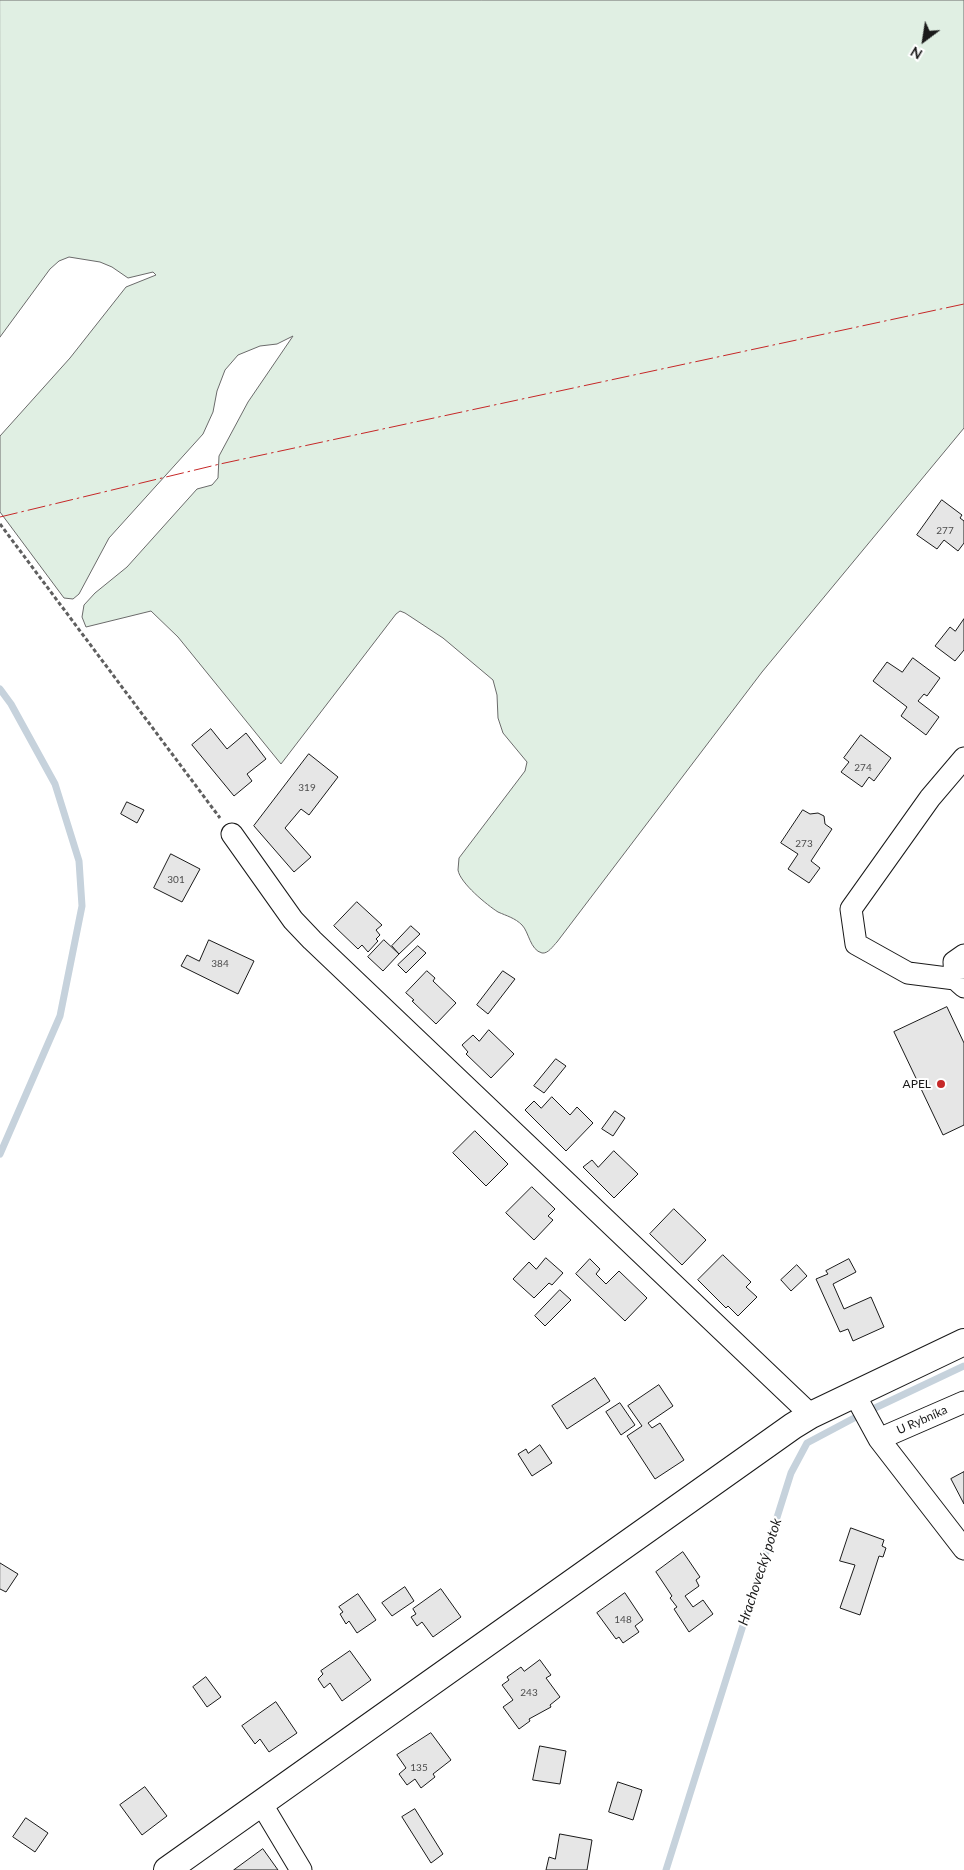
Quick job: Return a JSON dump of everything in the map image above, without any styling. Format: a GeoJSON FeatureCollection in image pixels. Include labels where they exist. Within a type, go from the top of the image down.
{"type":"FeatureCollection","features":[{"type":"Feature","properties":{"kind":"street"},"geometry":{"type":"LineString","coordinates":[[964,758],[930,798],[851,909],[856,944],[908,973],[960,983],[954,962],[964,955]]}},
{"type":"Feature","properties":{"kind":"street"},"geometry":{"type":"LineString","coordinates":[[232,834],[293,920],[312,940],[810,1416]]}},
{"type":"Feature","properties":{"kind":"street"},"geometry":{"type":"LineString","coordinates":[[167,1870],[785,1432],[810,1416],[866,1416],[964,1342]]}},
{"type":"Feature","properties":{"kind":"street","name":"U Rybníka"},"geometry":{"type":"LineString","coordinates":[[866,1416],[964,1402]]}},
{"type":"Feature","properties":{"kind":"street"},"geometry":{"type":"LineString","coordinates":[[866,1416],[964,1549]]}},
{"type":"Feature","properties":{"kind":"street"},"geometry":{"type":"LineString","coordinates":[[261,1803],[301,1870]]}},
{"type":"Feature","properties":{"kind":"path"},"geometry":{"type":"LineString","coordinates":[[0,524],[232,834]]}},
{"type":"Feature","properties":{"kind":"green space"},"geometry":{"type":"Polygon","coordinates":[[[0,0],[964,0],[964,428],[762,672],[557,942],[546,952],[538,951],[532,945],[524,928],[519,923],[511,917],[498,912],[475,893],[464,881],[458,870],[459,858],[525,771],[527,762],[503,733],[498,718],[497,695],[493,680],[443,638],[405,613],[400,611],[396,614],[281,764],[178,637],[151,611],[86,627],[82,617],[84,605],[95,593],[127,567],[197,489],[212,485],[218,478],[219,456],[248,402],[293,336],[277,344],[260,346],[238,355],[225,370],[217,391],[213,412],[203,434],[109,538],[79,594],[73,599],[64,598],[0,512],[0,436],[70,358],[126,287],[156,275],[153,272],[128,278],[112,267],[100,262],[69,257],[59,261],[50,269],[0,337],[0,0]]]}},
{"type":"Feature","properties":{"kind":"building"},"geometry":{"type":"Polygon","coordinates":[[[942,500],[962,515],[960,518],[964,521],[964,543],[958,551],[944,540],[937,549],[917,535],[942,500]]]}},
{"type":"Feature","properties":{"kind":"building"},"geometry":{"type":"Polygon","coordinates":[[[964,619],[964,650],[955,661],[935,646],[950,627],[955,631],[964,619]]]}},
{"type":"Feature","properties":{"kind":"building"},"geometry":{"type":"Polygon","coordinates":[[[913,658],[940,678],[927,696],[924,694],[918,701],[939,717],[926,735],[901,716],[907,707],[873,681],[887,662],[902,672],[913,658]]]}},
{"type":"Feature","properties":{"kind":"building"},"geometry":{"type":"Polygon","coordinates":[[[211,729],[227,749],[246,733],[266,759],[247,774],[252,781],[234,796],[192,745],[211,729]]]}},
{"type":"Feature","properties":{"kind":"building"},"geometry":{"type":"Polygon","coordinates":[[[861,735],[891,758],[874,781],[869,777],[862,787],[841,772],[849,762],[844,758],[861,735]]]}},
{"type":"Feature","properties":{"kind":"building"},"geometry":{"type":"Polygon","coordinates":[[[309,754],[338,777],[309,815],[301,809],[285,828],[311,857],[294,872],[254,826],[309,754]]]}},
{"type":"Feature","properties":{"kind":"building"},"geometry":{"type":"Polygon","coordinates":[[[127,802],[144,810],[137,823],[121,814],[127,802]]]}},
{"type":"Feature","properties":{"kind":"building"},"geometry":{"type":"Polygon","coordinates":[[[803,810],[810,814],[818,813],[824,816],[825,824],[832,829],[811,861],[820,868],[809,883],[788,869],[798,854],[781,843],[803,810]]]}},
{"type":"Feature","properties":{"kind":"building"},"geometry":{"type":"Polygon","coordinates":[[[171,854],[200,869],[182,902],[154,888],[171,854]]]}},
{"type":"Feature","properties":{"kind":"building"},"geometry":{"type":"Polygon","coordinates":[[[357,902],[382,925],[376,930],[380,935],[376,939],[378,941],[368,952],[362,945],[358,949],[334,926],[357,902]]]}},
{"type":"Feature","properties":{"kind":"building"},"geometry":{"type":"Polygon","coordinates":[[[411,926],[420,934],[399,954],[392,946],[411,926]]]}},
{"type":"Feature","properties":{"kind":"building"},"geometry":{"type":"Polygon","coordinates":[[[209,940],[254,961],[238,994],[181,966],[187,955],[199,961],[209,940]]]}},
{"type":"Feature","properties":{"kind":"building"},"geometry":{"type":"Polygon","coordinates":[[[384,940],[399,954],[383,971],[368,957],[384,940]]]}},
{"type":"Feature","properties":{"kind":"building"},"geometry":{"type":"Polygon","coordinates":[[[418,946],[426,953],[406,973],[398,965],[418,946]]]}},
{"type":"Feature","properties":{"kind":"building"},"geometry":{"type":"Polygon","coordinates":[[[427,971],[435,978],[433,981],[456,1003],[436,1024],[406,993],[427,971]]]}},
{"type":"Feature","properties":{"kind":"building"},"geometry":{"type":"Polygon","coordinates":[[[503,971],[515,979],[488,1014],[477,1005],[503,971]]]}},
{"type":"Feature","properties":{"kind":"building","name":"APEL"},"geometry":{"type":"Polygon","coordinates":[[[947,1007],[964,1043],[964,1125],[943,1135],[894,1032],[947,1007]]]}},
{"type":"Feature","properties":{"kind":"building"},"geometry":{"type":"Polygon","coordinates":[[[489,1030],[514,1054],[491,1078],[466,1054],[468,1052],[462,1045],[473,1035],[479,1041],[489,1030]]]}},
{"type":"Feature","properties":{"kind":"building"},"geometry":{"type":"Polygon","coordinates":[[[556,1059],[566,1066],[544,1093],[534,1086],[556,1059]]]}},
{"type":"Feature","properties":{"kind":"building"},"geometry":{"type":"Polygon","coordinates":[[[552,1097],[570,1115],[577,1107],[593,1123],[566,1151],[525,1110],[534,1101],[541,1108],[552,1097]]]}},
{"type":"Feature","properties":{"kind":"building"},"geometry":{"type":"Polygon","coordinates":[[[615,1111],[625,1118],[613,1136],[602,1129],[615,1111]]]}},
{"type":"Feature","properties":{"kind":"building"},"geometry":{"type":"Polygon","coordinates":[[[475,1131],[508,1164],[486,1186],[453,1153],[475,1131]]]}},
{"type":"Feature","properties":{"kind":"building"},"geometry":{"type":"Polygon","coordinates":[[[614,1151],[638,1174],[614,1198],[583,1167],[592,1160],[598,1167],[614,1151]]]}},
{"type":"Feature","properties":{"kind":"building"},"geometry":{"type":"Polygon","coordinates":[[[532,1187],[555,1209],[548,1216],[553,1220],[534,1240],[506,1213],[532,1187]]]}},
{"type":"Feature","properties":{"kind":"building"},"geometry":{"type":"Polygon","coordinates":[[[674,1209],[706,1240],[682,1265],[650,1234],[674,1209]]]}},
{"type":"Feature","properties":{"kind":"building"},"geometry":{"type":"Polygon","coordinates":[[[723,1255],[751,1282],[746,1287],[757,1297],[738,1316],[728,1306],[726,1308],[698,1280],[723,1255]]]}},
{"type":"Feature","properties":{"kind":"building"},"geometry":{"type":"Polygon","coordinates":[[[546,1258],[563,1273],[552,1285],[549,1283],[534,1298],[513,1279],[529,1262],[536,1269],[546,1258]]]}},
{"type":"Feature","properties":{"kind":"building"},"geometry":{"type":"Polygon","coordinates":[[[590,1259],[600,1269],[596,1274],[606,1284],[619,1271],[647,1298],[625,1321],[576,1274],[590,1259]]]}},
{"type":"Feature","properties":{"kind":"building"},"geometry":{"type":"Polygon","coordinates":[[[849,1259],[856,1272],[833,1284],[844,1309],[871,1297],[884,1327],[853,1341],[848,1329],[840,1332],[816,1279],[828,1274],[826,1271],[849,1259]]]}},
{"type":"Feature","properties":{"kind":"building"},"geometry":{"type":"Polygon","coordinates":[[[797,1265],[807,1276],[791,1291],[781,1280],[797,1265]]]}},
{"type":"Feature","properties":{"kind":"building"},"geometry":{"type":"Polygon","coordinates":[[[560,1290],[571,1300],[545,1326],[535,1316],[560,1290]]]}},
{"type":"Feature","properties":{"kind":"building"},"geometry":{"type":"Polygon","coordinates":[[[595,1378],[610,1401],[567,1429],[552,1406],[595,1378]]]}},
{"type":"Feature","properties":{"kind":"building"},"geometry":{"type":"Polygon","coordinates":[[[659,1385],[673,1406],[648,1423],[652,1428],[660,1423],[684,1460],[655,1479],[627,1436],[642,1426],[628,1406],[659,1385]]]}},
{"type":"Feature","properties":{"kind":"building"},"geometry":{"type":"Polygon","coordinates":[[[620,1403],[635,1425],[621,1435],[606,1412],[620,1403]]]}},
{"type":"Feature","properties":{"kind":"building"},"geometry":{"type":"Polygon","coordinates":[[[540,1445],[552,1463],[532,1476],[518,1454],[526,1449],[528,1453],[540,1445]]]}},
{"type":"Feature","properties":{"kind":"building"},"geometry":{"type":"Polygon","coordinates":[[[964,1472],[964,1504],[951,1479],[964,1472]]]}},
{"type":"Feature","properties":{"kind":"building"},"geometry":{"type":"Polygon","coordinates":[[[851,1528],[884,1540],[882,1546],[886,1548],[883,1557],[879,1556],[860,1615],[840,1608],[855,1565],[840,1561],[851,1528]]]}},
{"type":"Feature","properties":{"kind":"building"},"geometry":{"type":"Polygon","coordinates":[[[683,1552],[700,1577],[696,1580],[699,1586],[685,1596],[693,1607],[703,1600],[713,1614],[689,1632],[674,1609],[677,1607],[670,1598],[672,1596],[656,1572],[683,1552]]]}},
{"type":"Feature","properties":{"kind":"building"},"geometry":{"type":"Polygon","coordinates":[[[0,1563],[18,1574],[6,1592],[0,1589],[0,1563]]]}},
{"type":"Feature","properties":{"kind":"building"},"geometry":{"type":"Polygon","coordinates":[[[405,1587],[414,1601],[392,1616],[382,1603],[405,1587]]]}},
{"type":"Feature","properties":{"kind":"building"},"geometry":{"type":"Polygon","coordinates":[[[441,1589],[461,1617],[433,1637],[422,1622],[417,1626],[411,1617],[416,1614],[413,1609],[441,1589]]]}},
{"type":"Feature","properties":{"kind":"building"},"geometry":{"type":"Polygon","coordinates":[[[625,1593],[643,1620],[635,1626],[639,1632],[623,1643],[619,1637],[616,1639],[597,1613],[625,1593]]]}},
{"type":"Feature","properties":{"kind":"building"},"geometry":{"type":"Polygon","coordinates":[[[358,1594],[376,1620],[357,1633],[349,1621],[346,1624],[340,1614],[343,1612],[339,1607],[358,1594]]]}},
{"type":"Feature","properties":{"kind":"building"},"geometry":{"type":"Polygon","coordinates":[[[350,1651],[371,1680],[342,1701],[330,1683],[324,1688],[318,1679],[323,1674],[321,1671],[350,1651]]]}},
{"type":"Feature","properties":{"kind":"building"},"geometry":{"type":"Polygon","coordinates":[[[540,1660],[551,1675],[546,1678],[560,1697],[550,1705],[551,1707],[529,1719],[530,1721],[519,1729],[503,1707],[513,1700],[502,1685],[509,1680],[507,1677],[521,1667],[524,1671],[540,1660]]]}},
{"type":"Feature","properties":{"kind":"building"},"geometry":{"type":"Polygon","coordinates":[[[206,1677],[221,1697],[207,1707],[193,1687],[206,1677]]]}},
{"type":"Feature","properties":{"kind":"building"},"geometry":{"type":"Polygon","coordinates":[[[276,1702],[297,1733],[269,1752],[260,1739],[255,1744],[242,1726],[276,1702]]]}},
{"type":"Feature","properties":{"kind":"building"},"geometry":{"type":"Polygon","coordinates":[[[431,1733],[451,1760],[433,1774],[435,1777],[421,1788],[415,1779],[407,1785],[399,1774],[406,1768],[397,1755],[431,1733]]]}},
{"type":"Feature","properties":{"kind":"building"},"geometry":{"type":"Polygon","coordinates":[[[540,1746],[566,1751],[560,1784],[533,1780],[540,1746]]]}},
{"type":"Feature","properties":{"kind":"building"},"geometry":{"type":"Polygon","coordinates":[[[618,1782],[642,1790],[633,1820],[609,1812],[618,1782]]]}},
{"type":"Feature","properties":{"kind":"building"},"geometry":{"type":"Polygon","coordinates":[[[145,1787],[167,1816],[142,1835],[120,1805],[145,1787]]]}},
{"type":"Feature","properties":{"kind":"building"},"geometry":{"type":"Polygon","coordinates":[[[415,1809],[443,1854],[431,1863],[402,1817],[415,1809]]]}},
{"type":"Feature","properties":{"kind":"building"},"geometry":{"type":"Polygon","coordinates":[[[26,1818],[48,1833],[35,1852],[13,1837],[26,1818]]]}},
{"type":"Feature","properties":{"kind":"building"},"geometry":{"type":"Polygon","coordinates":[[[560,1834],[592,1840],[587,1870],[546,1870],[549,1857],[555,1859],[560,1834]]]}},
{"type":"Feature","properties":{"kind":"building"},"geometry":{"type":"Polygon","coordinates":[[[263,1849],[278,1870],[234,1870],[263,1849]]]}},
{"type":"Feature","properties":{"kind":"waterway"},"geometry":{"type":"LineString","coordinates":[[0,689],[11,704],[55,784],[79,861],[82,906],[60,1016],[0,1154]]}},
{"type":"Feature","properties":{"kind":"waterway","name":"Hrachovecký potok"},"geometry":{"type":"LineString","coordinates":[[666,1870],[791,1473],[807,1443],[856,1417],[964,1366]]}},
{"type":"Feature","properties":{"kind":"power"},"geometry":{"type":"LineString","coordinates":[[0,517],[220,464],[964,304]]}},
{"type":"Feature","properties":{"kind":"place","name":"APEL"},"geometry":{"type":"Point","coordinates":[941,1084]}}]}
